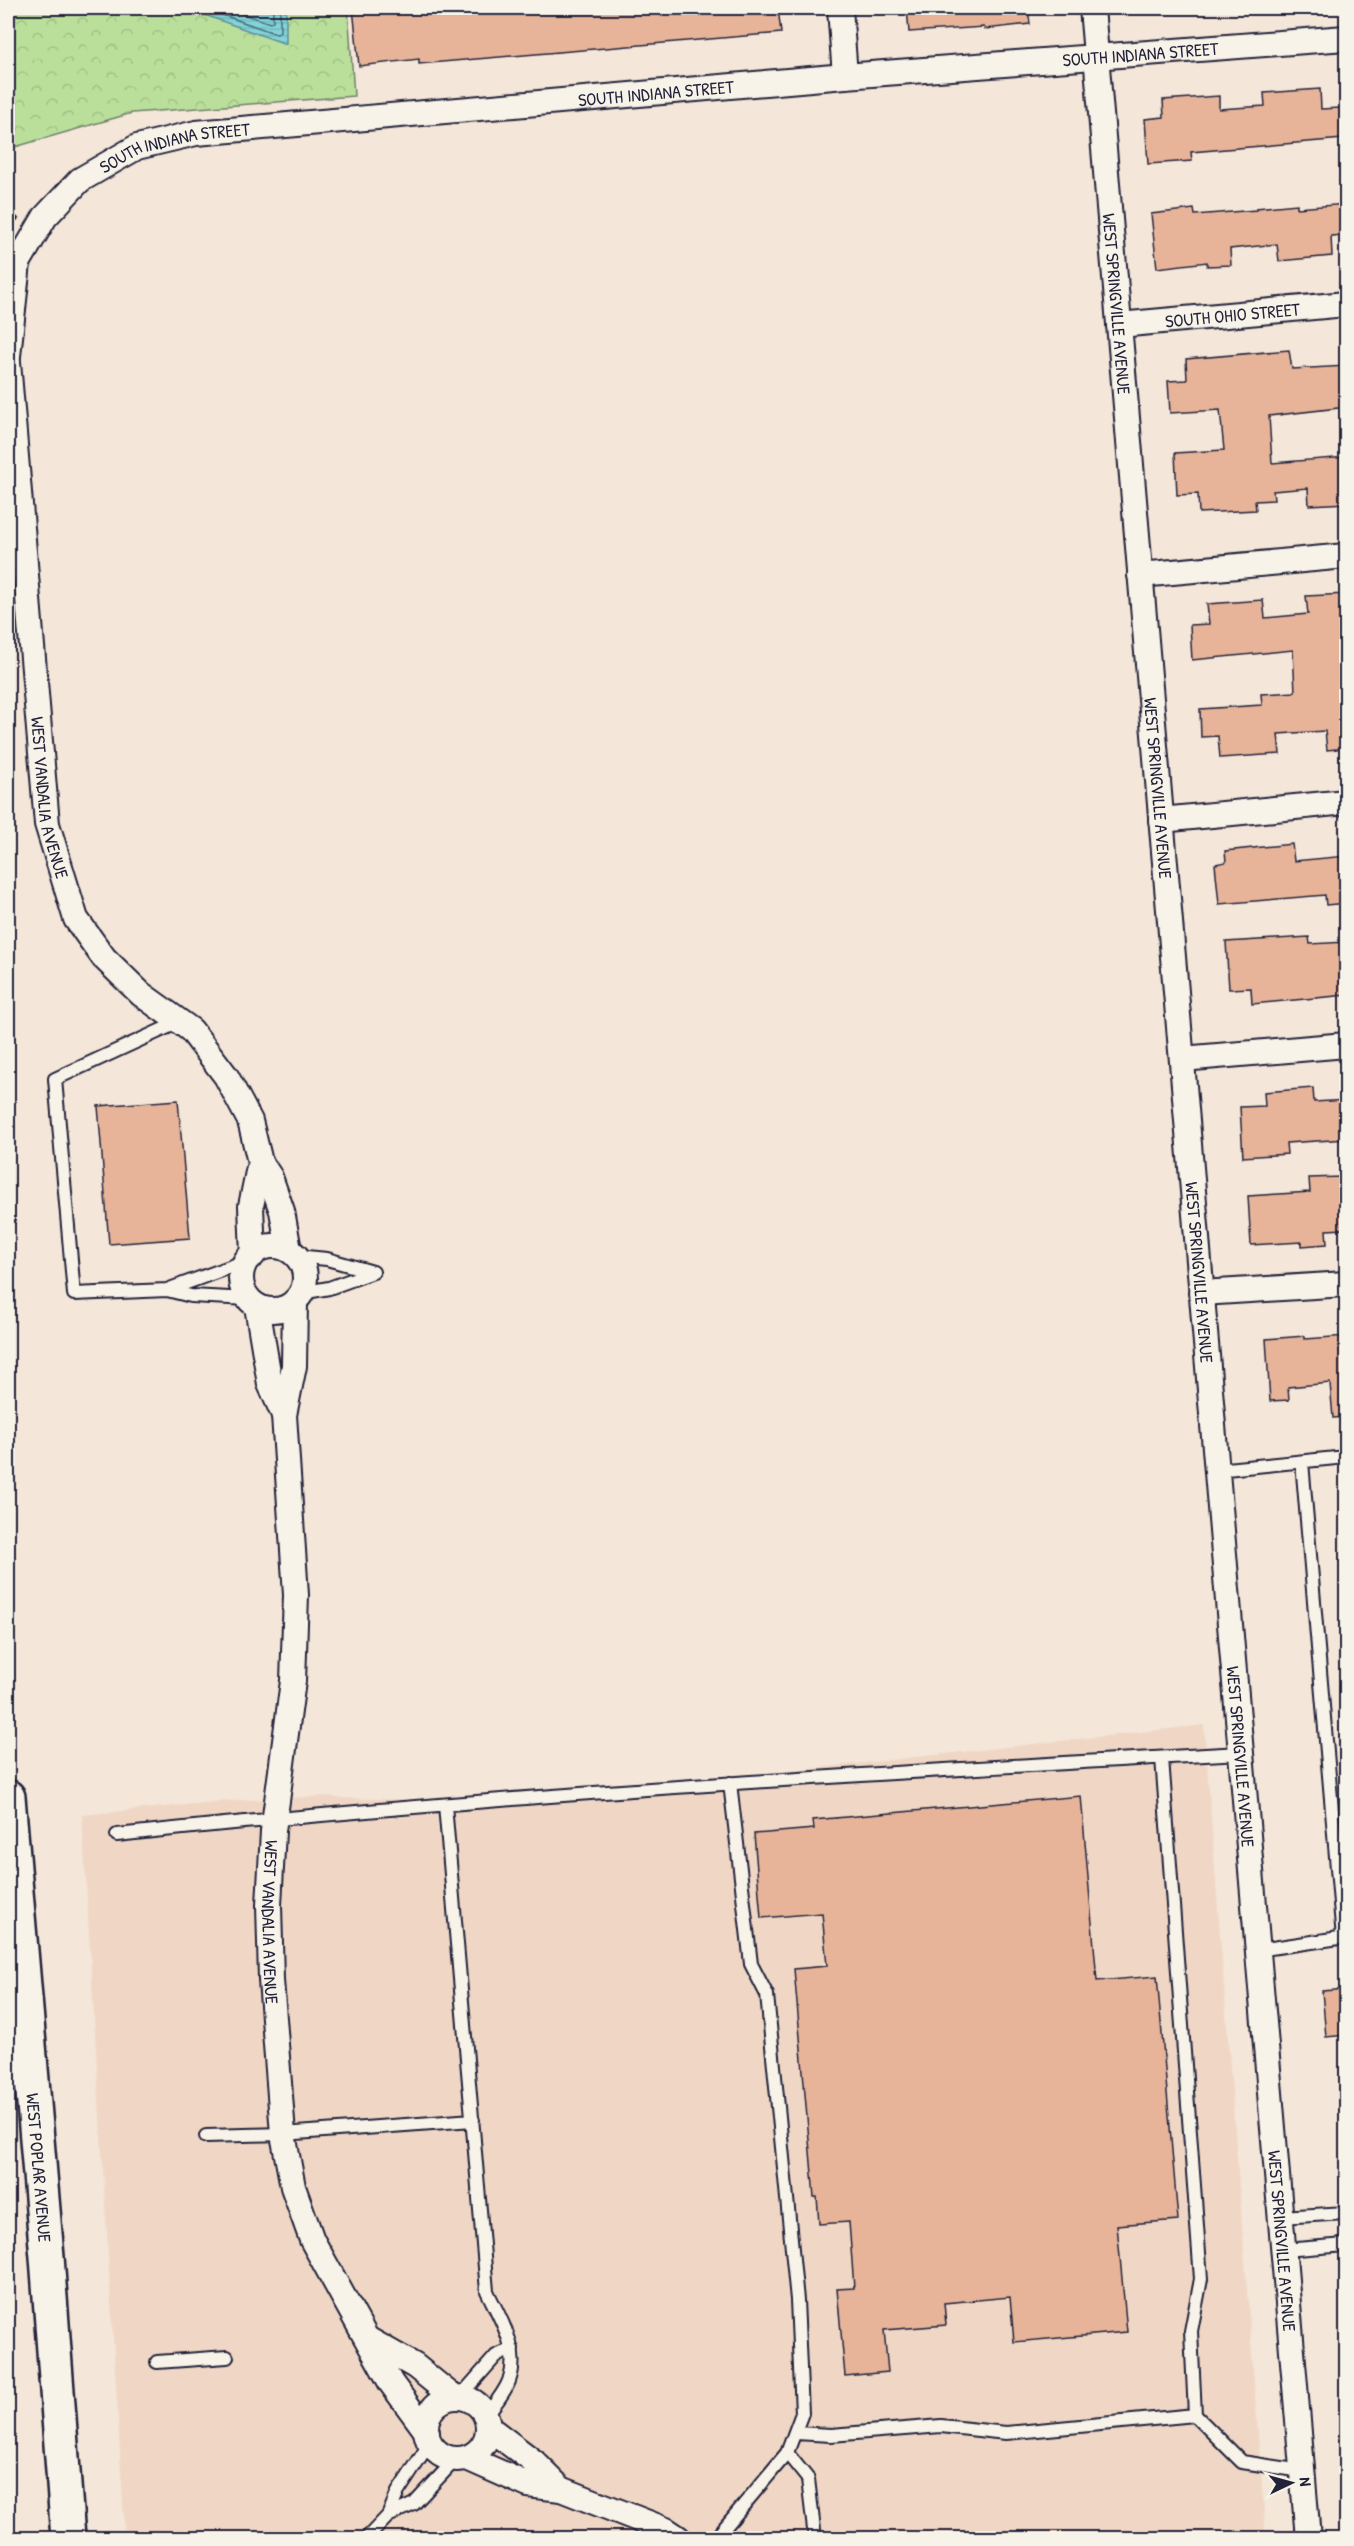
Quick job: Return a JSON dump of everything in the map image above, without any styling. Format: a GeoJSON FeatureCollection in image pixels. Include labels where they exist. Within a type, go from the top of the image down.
{"type":"FeatureCollection","features":[{"type":"Feature","properties":{"kind":"main road","name":"WEST POPLAR AVENUE"},"geometry":{"type":"LineString","coordinates":[[8,1797],[68,2538]]}},
{"type":"Feature","properties":{"kind":"street"},"geometry":{"type":"LineString","coordinates":[[840,8],[845,76]]}},
{"type":"Feature","properties":{"kind":"street","name":"WEST SPRINGVILLE AVENUE"},"geometry":{"type":"LineString","coordinates":[[1092,8],[1308,2538]]}},
{"type":"Feature","properties":{"kind":"street","name":"SOUTH INDIANA STREET"},"geometry":{"type":"LineString","coordinates":[[8,356],[18,263],[45,217],[80,180],[137,147],[196,133],[845,76],[1347,38]]}},
{"type":"Feature","properties":{"kind":"street","name":"SOUTH OHIO STREET"},"geometry":{"type":"LineString","coordinates":[[1119,325],[1347,304]]}},
{"type":"Feature","properties":{"kind":"street","name":"WEST VANDALIA AVENUE"},"geometry":{"type":"LineString","coordinates":[[8,362],[47,824],[76,919],[104,958],[141,994],[191,1030],[226,1076],[250,1121],[260,1162],[270,1177],[282,1211],[292,1253]]}},
{"type":"Feature","properties":{"kind":"street"},"geometry":{"type":"LineString","coordinates":[[1140,575],[1347,556]]}},
{"type":"Feature","properties":{"kind":"street"},"geometry":{"type":"LineString","coordinates":[[1161,820],[1347,802]]}},
{"type":"Feature","properties":{"kind":"street"},"geometry":{"type":"LineString","coordinates":[[1182,1059],[1347,1045]]}},
{"type":"Feature","properties":{"kind":"street","name":"WEST VANDALIA AVENUE"},"geometry":{"type":"LineString","coordinates":[[249,1258],[252,1206],[260,1162]]}},
{"type":"Feature","properties":{"kind":"street"},"geometry":{"type":"LineString","coordinates":[[271,1246],[292,1253],[304,1273],[298,1297],[277,1310],[253,1302],[241,1281],[249,1258],[261,1248],[271,1246]]}},
{"type":"Feature","properties":{"kind":"street"},"geometry":{"type":"LineString","coordinates":[[1201,1293],[1347,1284]]}},
{"type":"Feature","properties":{"kind":"street","name":"WEST VANDALIA AVENUE"},"geometry":{"type":"LineString","coordinates":[[298,1297],[294,1366],[284,1415],[293,1517],[296,1595],[293,1681],[274,1819],[269,1916],[271,1980],[283,2134],[293,2187],[312,2240],[391,2383],[428,2437]]}},
{"type":"Feature","properties":{"kind":"street","name":"WEST VANDALIA AVENUE"},"geometry":{"type":"LineString","coordinates":[[253,1302],[270,1384],[284,1415]]}},
{"type":"Feature","properties":{"kind":"street","name":"WEST VANDALIA AVENUE"},"geometry":{"type":"LineString","coordinates":[[369,2340],[415,2366],[456,2397]]}},
{"type":"Feature","properties":{"kind":"street"},"geometry":{"type":"LineString","coordinates":[[561,2489],[534,2462],[487,2422],[478,2404],[470,2399],[456,2397],[444,2400],[431,2412],[428,2437],[437,2451],[461,2458],[528,2485],[561,2489],[666,2530],[678,2538]]}},
{"type":"Feature","properties":{"kind":"street"},"geometry":{"type":"LineString","coordinates":[[461,2458],[477,2453],[484,2445],[487,2422]]}},
{"type":"Feature","properties":{"kind":"lane"},"geometry":{"type":"LineString","coordinates":[[179,1022],[55,1079],[74,1294],[167,1290],[191,1296],[253,1302]]}},
{"type":"Feature","properties":{"kind":"lane"},"geometry":{"type":"LineString","coordinates":[[292,1253],[327,1259],[373,1272],[298,1297]]}},
{"type":"Feature","properties":{"kind":"lane"},"geometry":{"type":"LineString","coordinates":[[167,1290],[249,1258]]}},
{"type":"Feature","properties":{"kind":"lane"},"geometry":{"type":"LineString","coordinates":[[1216,1470],[1347,1457]]}},
{"type":"Feature","properties":{"kind":"lane"},"geometry":{"type":"LineString","coordinates":[[1258,1950],[1345,1938],[1302,1462]]}},
{"type":"Feature","properties":{"kind":"lane"},"geometry":{"type":"LineString","coordinates":[[117,1835],[274,1819],[730,1783],[1241,1753]]}},
{"type":"Feature","properties":{"kind":"lane"},"geometry":{"type":"LineString","coordinates":[[1161,1758],[1201,2279],[1191,2331],[1195,2415],[1242,2462],[1302,2471]]}},
{"type":"Feature","properties":{"kind":"lane"},"geometry":{"type":"LineString","coordinates":[[716,2538],[787,2453],[802,2413],[797,2300],[767,1995],[751,1964],[730,1783]]}},
{"type":"Feature","properties":{"kind":"lane"},"geometry":{"type":"LineString","coordinates":[[445,1805],[487,2291],[512,2349],[513,2366],[509,2383],[487,2422]]}},
{"type":"Feature","properties":{"kind":"lane"},"geometry":{"type":"LineString","coordinates":[[206,2136],[283,2134],[473,2120]]}},
{"type":"Feature","properties":{"kind":"lane"},"geometry":{"type":"LineString","coordinates":[[1280,2217],[1347,2213]]}},
{"type":"Feature","properties":{"kind":"lane"},"geometry":{"type":"LineString","coordinates":[[1284,2250],[1347,2245]]}},
{"type":"Feature","properties":{"kind":"lane"},"geometry":{"type":"LineString","coordinates":[[456,2397],[496,2356],[512,2349]]}},
{"type":"Feature","properties":{"kind":"lane"},"geometry":{"type":"LineString","coordinates":[[157,2362],[227,2357]]}},
{"type":"Feature","properties":{"kind":"lane"},"geometry":{"type":"LineString","coordinates":[[796,2433],[831,2435],[940,2426],[1006,2433],[1195,2415]]}},
{"type":"Feature","properties":{"kind":"lane"},"geometry":{"type":"LineString","coordinates":[[388,2517],[398,2492],[428,2437]]}},
{"type":"Feature","properties":{"kind":"lane"},"geometry":{"type":"LineString","coordinates":[[787,2453],[808,2478],[815,2538]]}},
{"type":"Feature","properties":{"kind":"lane"},"geometry":{"type":"LineString","coordinates":[[367,2538],[388,2517],[414,2504],[461,2458]]}},
{"type":"Feature","properties":{"kind":"path"},"geometry":{"type":"LineString","coordinates":[[8,211],[18,220]]}},
{"type":"Feature","properties":{"kind":"shaded area"},"geometry":{"type":"Polygon","coordinates":[[[1204,1725],[1266,2538],[125,2538],[82,1815],[224,1801],[330,1796],[512,1802],[1204,1725]]]}},
{"type":"Feature","properties":{"kind":"green space"},"geometry":{"type":"Polygon","coordinates":[[[8,8],[348,8],[354,96],[132,113],[8,149],[8,8]]]}},
{"type":"Feature","properties":{"kind":"water"},"geometry":{"type":"Polygon","coordinates":[[[185,8],[286,8],[286,44],[185,8]]]}},
{"type":"Feature","properties":{"kind":"building"},"geometry":{"type":"Polygon","coordinates":[[[353,8],[397,8],[397,10],[427,8],[778,8],[781,33],[419,64],[419,59],[359,66],[353,8]]]}},
{"type":"Feature","properties":{"kind":"building"},"geometry":{"type":"Polygon","coordinates":[[[907,8],[1028,8],[1030,24],[985,29],[984,27],[909,32],[907,8]]]}},
{"type":"Feature","properties":{"kind":"building"},"geometry":{"type":"Polygon","coordinates":[[[1320,89],[1321,109],[1341,108],[1343,139],[1191,152],[1192,161],[1148,164],[1145,119],[1164,117],[1163,100],[1219,96],[1219,109],[1265,106],[1264,93],[1320,89]]]}},
{"type":"Feature","properties":{"kind":"building"},"geometry":{"type":"Polygon","coordinates":[[[1297,204],[1297,208],[1347,204],[1347,235],[1331,236],[1332,256],[1279,261],[1277,244],[1230,249],[1231,265],[1207,266],[1207,262],[1157,268],[1151,214],[1194,209],[1195,215],[1297,204]]]}},
{"type":"Feature","properties":{"kind":"building"},"geometry":{"type":"Polygon","coordinates":[[[1289,350],[1292,369],[1347,366],[1347,407],[1269,416],[1272,463],[1347,457],[1347,503],[1309,505],[1308,488],[1273,491],[1274,500],[1255,501],[1256,510],[1199,513],[1198,494],[1177,495],[1175,453],[1224,450],[1220,410],[1170,413],[1168,381],[1187,380],[1186,359],[1289,350]]]}},
{"type":"Feature","properties":{"kind":"building"},"geometry":{"type":"Polygon","coordinates":[[[1347,594],[1347,646],[1338,647],[1340,686],[1344,686],[1347,748],[1327,750],[1325,731],[1278,734],[1280,754],[1220,758],[1218,736],[1201,737],[1200,709],[1262,705],[1261,694],[1295,692],[1293,650],[1192,660],[1190,625],[1209,624],[1207,604],[1263,600],[1265,618],[1308,614],[1306,596],[1347,594]]]}},
{"type":"Feature","properties":{"kind":"building"},"geometry":{"type":"Polygon","coordinates":[[[1292,844],[1294,861],[1347,856],[1347,903],[1326,905],[1325,895],[1219,904],[1215,864],[1226,862],[1225,851],[1292,844]]]}},
{"type":"Feature","properties":{"kind":"building"},"geometry":{"type":"Polygon","coordinates":[[[1309,937],[1310,944],[1347,942],[1347,995],[1252,1004],[1251,988],[1229,989],[1226,942],[1309,937]]]}},
{"type":"Feature","properties":{"kind":"building"},"geometry":{"type":"Polygon","coordinates":[[[1313,1088],[1314,1102],[1347,1100],[1347,1139],[1286,1143],[1287,1154],[1243,1157],[1240,1107],[1265,1106],[1264,1092],[1313,1088]]]}},
{"type":"Feature","properties":{"kind":"building"},"geometry":{"type":"Polygon","coordinates":[[[178,1100],[190,1238],[109,1244],[98,1106],[178,1100]]]}},
{"type":"Feature","properties":{"kind":"building"},"geometry":{"type":"Polygon","coordinates":[[[1342,1177],[1345,1229],[1326,1230],[1327,1244],[1302,1246],[1302,1242],[1251,1245],[1248,1196],[1310,1192],[1309,1178],[1342,1177]]]}},
{"type":"Feature","properties":{"kind":"building"},"geometry":{"type":"Polygon","coordinates":[[[1305,1336],[1305,1339],[1347,1336],[1347,1417],[1333,1418],[1330,1383],[1288,1387],[1289,1400],[1270,1401],[1266,1339],[1305,1336]]]}},
{"type":"Feature","properties":{"kind":"building"},"geometry":{"type":"Polygon","coordinates":[[[1081,1796],[1097,1981],[1157,1976],[1178,2220],[1117,2225],[1127,2332],[1014,2342],[1010,2297],[944,2303],[946,2325],[884,2330],[888,2372],[845,2376],[837,2289],[854,2288],[849,2222],[819,2224],[817,2197],[814,2197],[794,1969],[827,1966],[822,1913],[761,1918],[754,1834],[814,1829],[813,1820],[1081,1796]]]}},
{"type":"Feature","properties":{"kind":"building"},"geometry":{"type":"Polygon","coordinates":[[[1347,1989],[1347,2035],[1326,2037],[1322,1991],[1347,1989]]]}}]}
